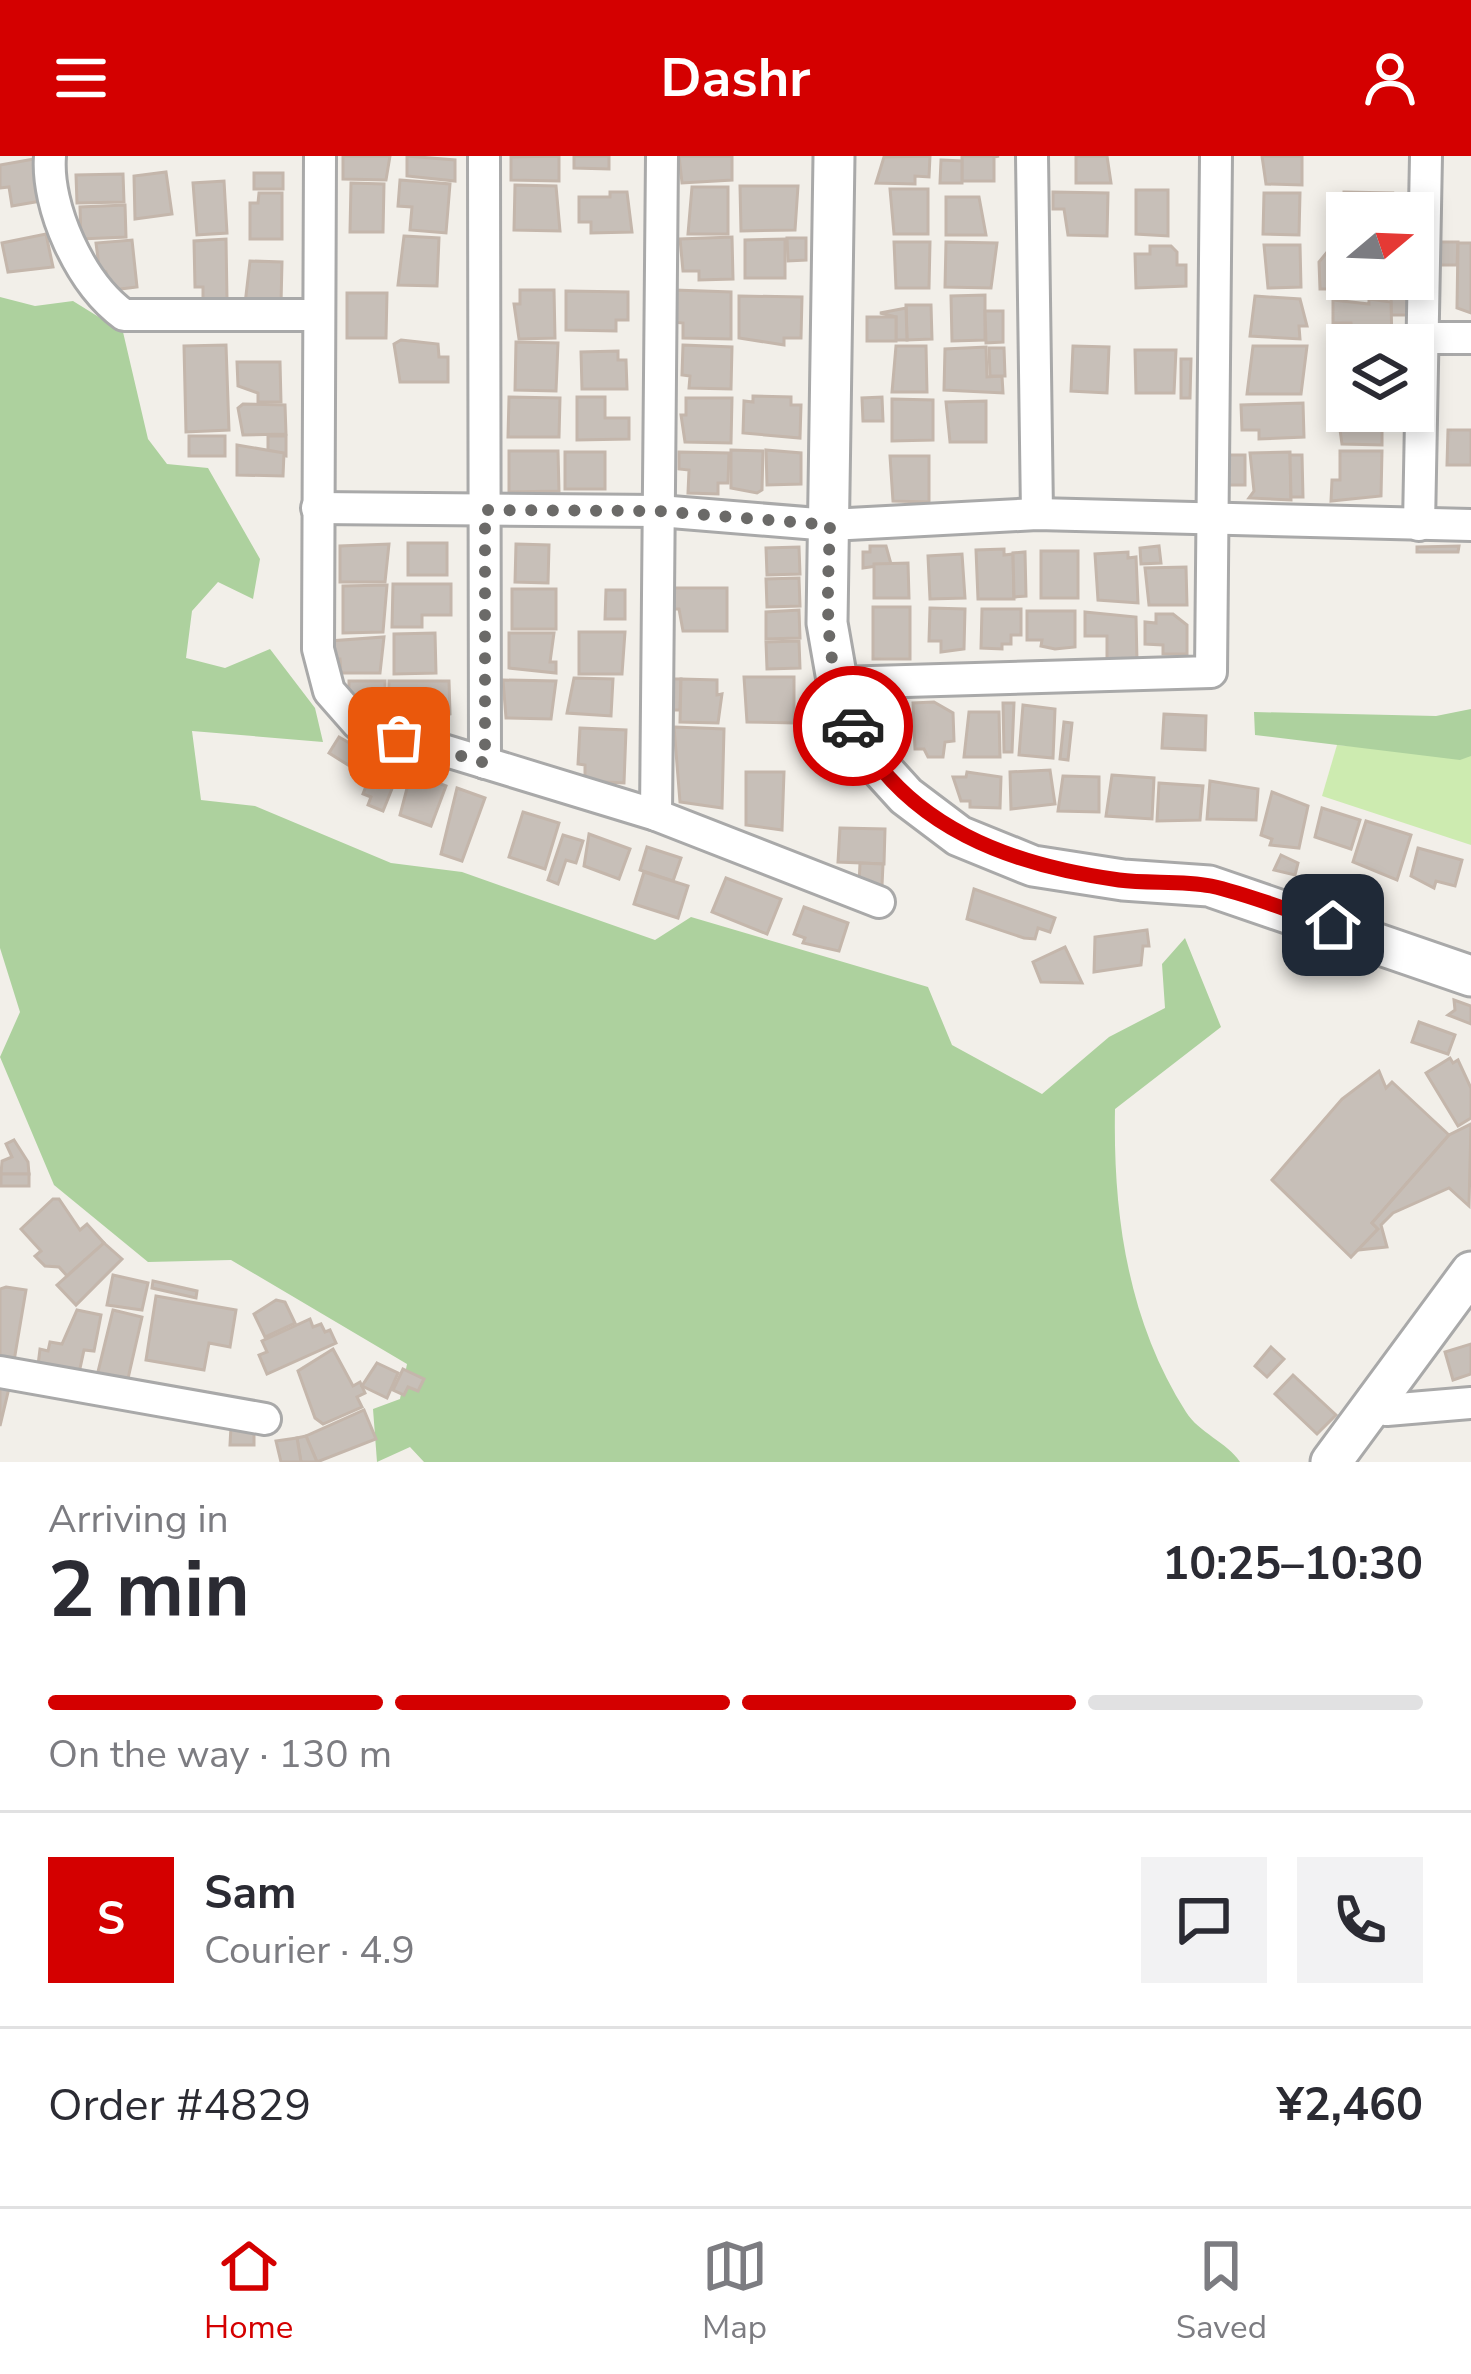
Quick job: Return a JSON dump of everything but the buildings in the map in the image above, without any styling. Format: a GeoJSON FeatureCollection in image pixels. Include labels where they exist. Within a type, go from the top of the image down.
{"type":"FeatureCollection","features":[{"type":"Feature","properties":{"kind":"street"},"geometry":{"type":"LineString","coordinates":[[50,156],[61,223],[107,303],[124,315],[319,315]]}},
{"type":"Feature","properties":{"kind":"street"},"geometry":{"type":"LineString","coordinates":[[320,156],[318,649],[328,691],[358,724],[656,815],[879,902]]}},
{"type":"Feature","properties":{"kind":"street"},"geometry":{"type":"LineString","coordinates":[[484,156],[485,763]]}},
{"type":"Feature","properties":{"kind":"street"},"geometry":{"type":"LineString","coordinates":[[656,815],[662,156]]}},
{"type":"Feature","properties":{"kind":"street"},"geometry":{"type":"LineString","coordinates":[[834,156],[827,623],[841,703],[866,752],[906,796],[959,836],[1033,866],[1123,880],[1209,886],[1471,976]]}},
{"type":"Feature","properties":{"kind":"street"},"geometry":{"type":"LineString","coordinates":[[1032,156],[1037,514]]}},
{"type":"Feature","properties":{"kind":"street"},"geometry":{"type":"LineString","coordinates":[[837,683],[1211,672],[1216,156]]}},
{"type":"Feature","properties":{"kind":"street"},"geometry":{"type":"LineString","coordinates":[[1422,324],[1426,156]]}},
{"type":"Feature","properties":{"kind":"street"},"geometry":{"type":"LineString","coordinates":[[1434,338],[1471,338]]}},
{"type":"Feature","properties":{"kind":"street"},"geometry":{"type":"LineString","coordinates":[[1420,525],[1421,432]]}},
{"type":"Feature","properties":{"kind":"street"},"geometry":{"type":"LineString","coordinates":[[317,508],[659,511],[830,525],[1037,514],[1213,514],[1471,525]]}},
{"type":"Feature","properties":{"kind":"street"},"geometry":{"type":"LineString","coordinates":[[1331,1462],[1373,1398],[1471,1272]]}},
{"type":"Feature","properties":{"kind":"street"},"geometry":{"type":"LineString","coordinates":[[0,1372],[265,1419]]}},
{"type":"Feature","properties":{"kind":"street"},"geometry":{"type":"LineString","coordinates":[[1373,1398],[1387,1410],[1471,1403]]}},
{"type":"Feature","properties":{"kind":"green space"},"geometry":{"type":"Polygon","coordinates":[[[0,297],[35,306],[73,301],[123,332],[148,439],[167,464],[208,468],[260,559],[253,599],[218,582],[192,611],[186,658],[225,668],[270,649],[315,708],[323,742],[192,731],[201,800],[255,806],[391,863],[462,872],[655,940],[691,917],[928,987],[952,1045],[1042,1094],[1109,1037],[1165,1008],[1162,964],[1185,938],[1221,1027],[1115,1109],[1121,1227],[1138,1304],[1166,1377],[1192,1419],[1240,1462],[424,1462],[410,1447],[377,1462],[373,1409],[400,1399],[407,1364],[231,1260],[148,1262],[54,1185],[0,1057],[20,1012],[0,948],[0,297]]]}},
{"type":"Feature","properties":{"kind":"green space"},"geometry":{"type":"Polygon","coordinates":[[[1471,709],[1471,756],[1460,760],[1255,735],[1254,712],[1436,716],[1471,709]]]}},
{"type":"Feature","properties":{"kind":"green space"},"geometry":{"type":"Polygon","coordinates":[[[1337,745],[1471,756],[1471,845],[1322,796],[1337,745]]]}},
{"type":"Feature","properties":{"kind":"way so far"},"geometry":{"type":"LineString","coordinates":[[399,738],[485,763],[485,510],[659,511],[830,525],[827,623],[841,703],[853,726]]}},
{"type":"Feature","properties":{"kind":"route"},"geometry":{"type":"LineString","coordinates":[[853,726],[866,752],[906,796],[959,836],[1033,866],[1123,880],[1209,886],[1333,925]]}}]}
